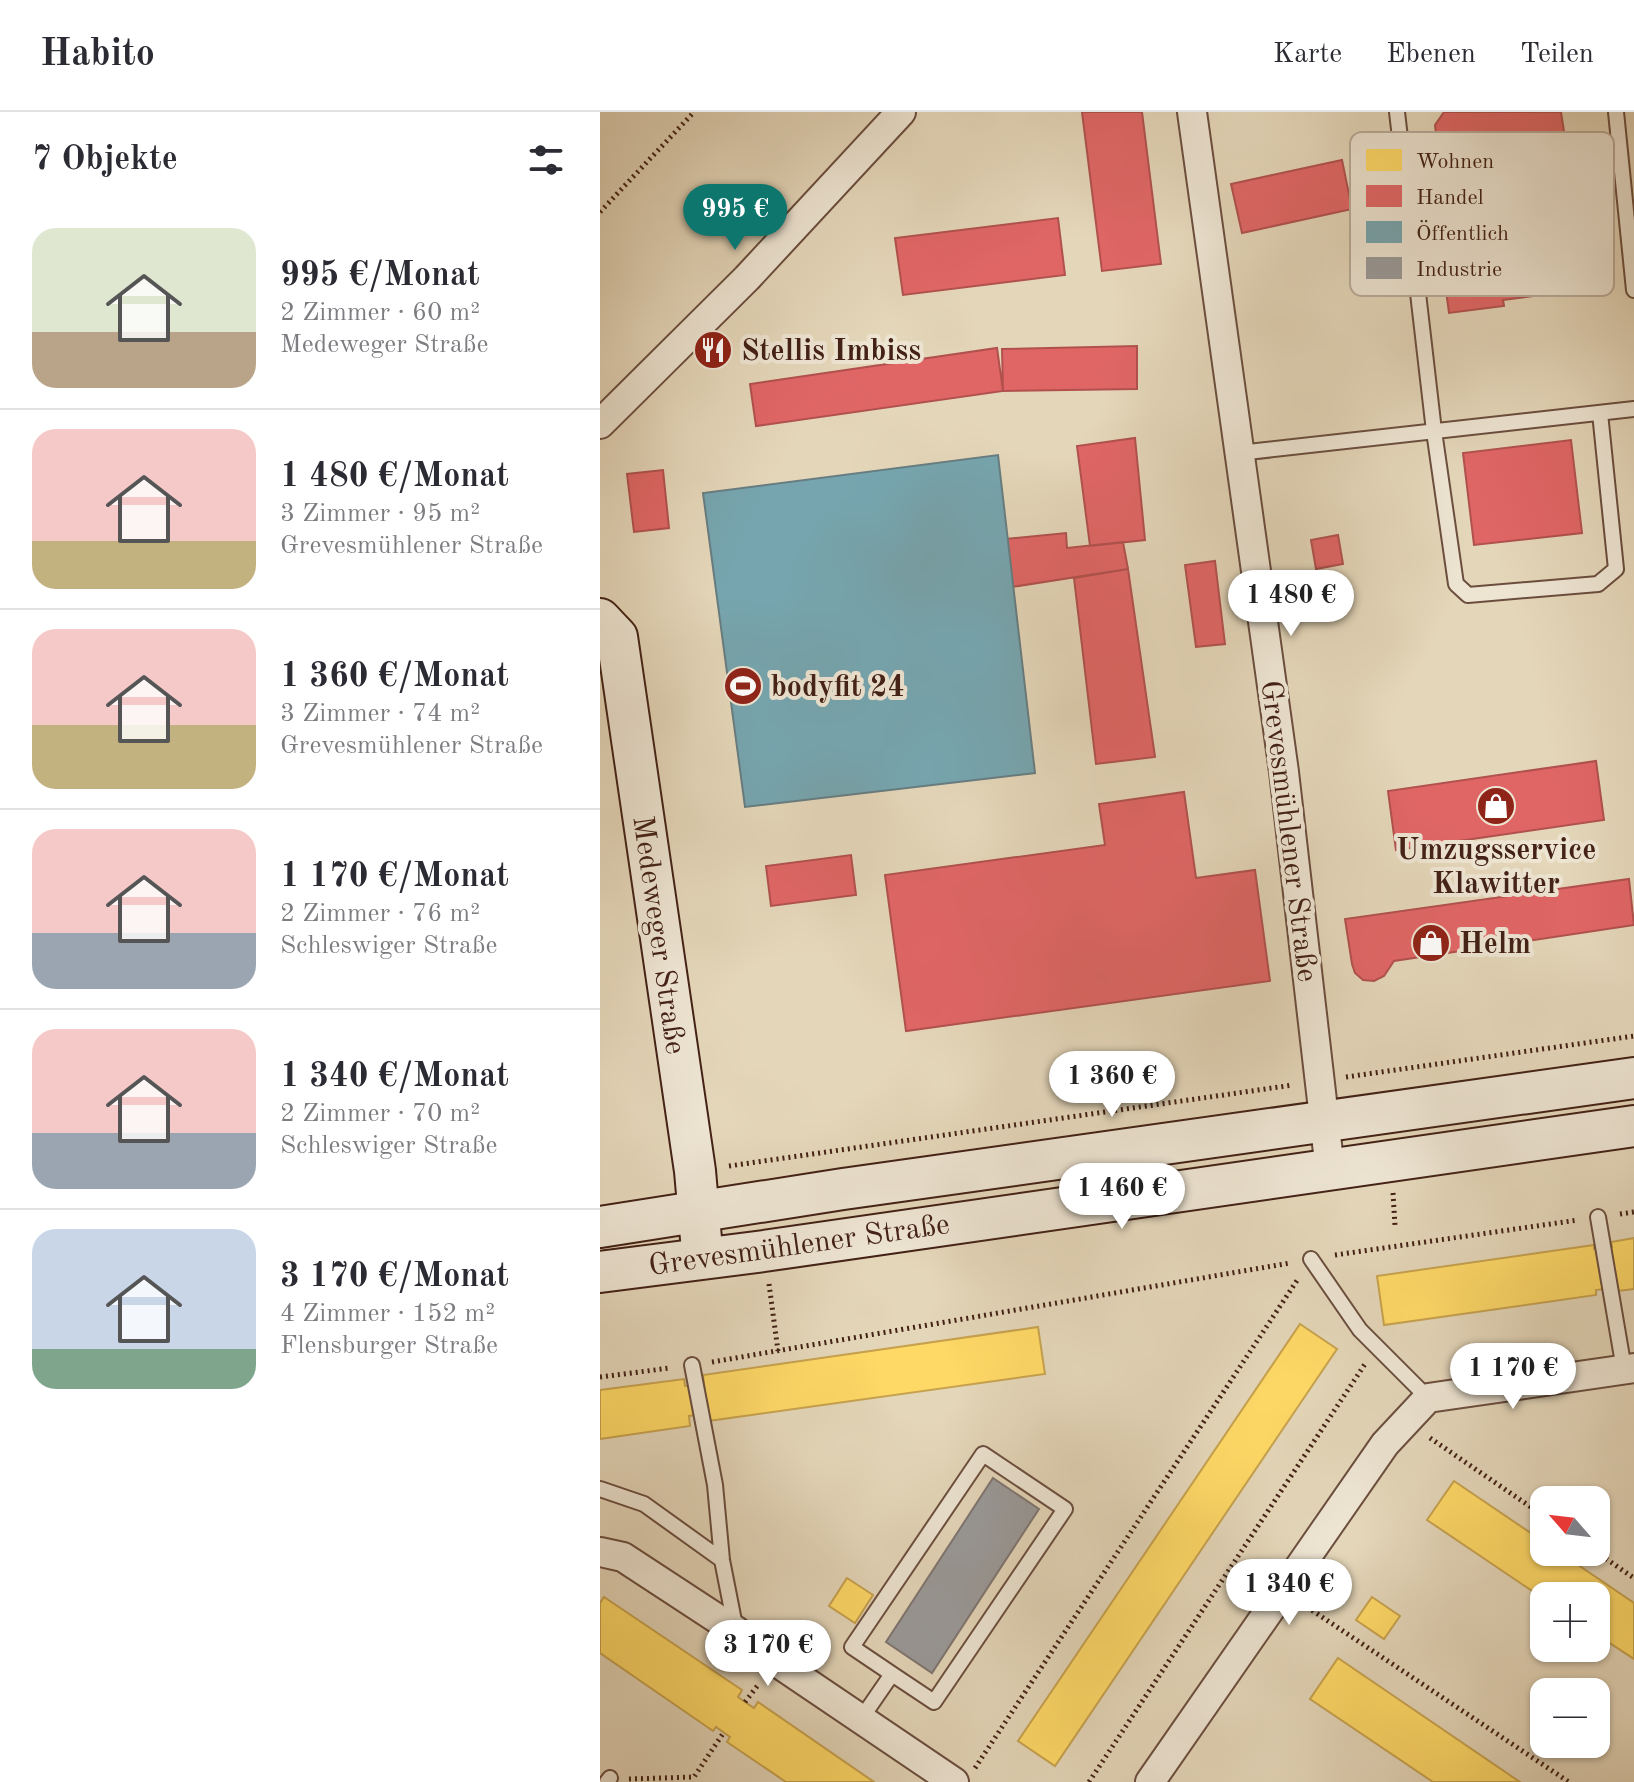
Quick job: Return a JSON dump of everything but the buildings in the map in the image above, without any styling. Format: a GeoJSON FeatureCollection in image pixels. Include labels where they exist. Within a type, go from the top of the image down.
{"type":"FeatureCollection","features":[{"type":"Feature","properties":{"kind":"street"},"geometry":{"type":"LineString","coordinates":[[600,424],[747,278],[901,112]]}},
{"type":"Feature","properties":{"kind":"street","name":"Grevesmühlener Straße"},"geometry":{"type":"LineString","coordinates":[[1192,112],[1284,772],[1330,1170]]}},
{"type":"Feature","properties":{"kind":"street","name":"Medeweger Straße"},"geometry":{"type":"LineString","coordinates":[[600,619],[617,637],[695,1171],[703,1259]]}},
{"type":"Feature","properties":{"kind":"street","name":"Grevesmühlener Straße"},"geometry":{"type":"LineString","coordinates":[[600,1227],[843,1189],[1634,1078]]}},
{"type":"Feature","properties":{"kind":"street","name":"Grevesmühlener Straße"},"geometry":{"type":"LineString","coordinates":[[600,1272],[1634,1126]]}},
{"type":"Feature","properties":{"kind":"street"},"geometry":{"type":"LineString","coordinates":[[1150,1782],[1385,1444],[1428,1398],[1629,1368]]}},
{"type":"Feature","properties":{"kind":"street"},"geometry":{"type":"LineString","coordinates":[[600,1552],[623,1557],[736,1631],[861,1719],[964,1776]]}},
{"type":"Feature","properties":{"kind":"lane"},"geometry":{"type":"LineString","coordinates":[[1397,112],[1399,132]]}},
{"type":"Feature","properties":{"kind":"lane"},"geometry":{"type":"LineString","coordinates":[[1616,112],[1634,290]]}},
{"type":"Feature","properties":{"kind":"lane"},"geometry":{"type":"LineString","coordinates":[[1418,296],[1456,584],[1468,595],[1598,584],[1616,569],[1600,413]]}},
{"type":"Feature","properties":{"kind":"lane"},"geometry":{"type":"LineString","coordinates":[[1239,453],[1634,409]]}},
{"type":"Feature","properties":{"kind":"lane"},"geometry":{"type":"LineString","coordinates":[[1598,1217],[1629,1368]]}},
{"type":"Feature","properties":{"kind":"lane"},"geometry":{"type":"LineString","coordinates":[[1311,1259],[1360,1330],[1428,1398]]}},
{"type":"Feature","properties":{"kind":"lane"},"geometry":{"type":"LineString","coordinates":[[692,1365],[715,1485],[722,1560],[736,1631]]}},
{"type":"Feature","properties":{"kind":"lane"},"geometry":{"type":"LineString","coordinates":[[983,1454],[1065,1509],[934,1702],[892,1674],[852,1647],[983,1454]]}},
{"type":"Feature","properties":{"kind":"lane"},"geometry":{"type":"LineString","coordinates":[[600,1489],[644,1504],[722,1560]]}},
{"type":"Feature","properties":{"kind":"lane"},"geometry":{"type":"LineString","coordinates":[[861,1719],[892,1674]]}},
{"type":"Feature","properties":{"kind":"path"},"geometry":{"type":"LineString","coordinates":[[600,212],[694,112]]}},
{"type":"Feature","properties":{"kind":"path"},"geometry":{"type":"LineString","coordinates":[[750,1164],[1634,1036]]}},
{"type":"Feature","properties":{"kind":"path"},"geometry":{"type":"LineString","coordinates":[[600,1377],[778,1351],[1311,1259],[1634,1212]]}},
{"type":"Feature","properties":{"kind":"path"},"geometry":{"type":"LineString","coordinates":[[764,1251],[778,1351]]}},
{"type":"Feature","properties":{"kind":"path"},"geometry":{"type":"LineString","coordinates":[[964,1776],[1311,1259]]}},
{"type":"Feature","properties":{"kind":"path"},"geometry":{"type":"LineString","coordinates":[[1089,1782],[1377,1346]]}},
{"type":"Feature","properties":{"kind":"path"},"geometry":{"type":"LineString","coordinates":[[1406,1422],[1530,1506]]}},
{"type":"Feature","properties":{"kind":"path"},"geometry":{"type":"LineString","coordinates":[[1610,1562],[1634,1578]]}},
{"type":"Feature","properties":{"kind":"path"},"geometry":{"type":"LineString","coordinates":[[1283,1590],[1569,1782]]}},
{"type":"Feature","properties":{"kind":"path"},"geometry":{"type":"LineString","coordinates":[[608,1780],[694,1777],[724,1732]]}},
{"type":"Feature","properties":{"kind":"place","name":"Stellis Imbiss"},"geometry":{"type":"Point","coordinates":[713,350]}},
{"type":"Feature","properties":{"kind":"place","name":"bodyfit 24"},"geometry":{"type":"Point","coordinates":[743,686]}},
{"type":"Feature","properties":{"kind":"place","name":"Umzugsservice Klawitter"},"geometry":{"type":"Point","coordinates":[1496,806]}},
{"type":"Feature","properties":{"kind":"place","name":"Helm"},"geometry":{"type":"Point","coordinates":[1431,943]}}]}
